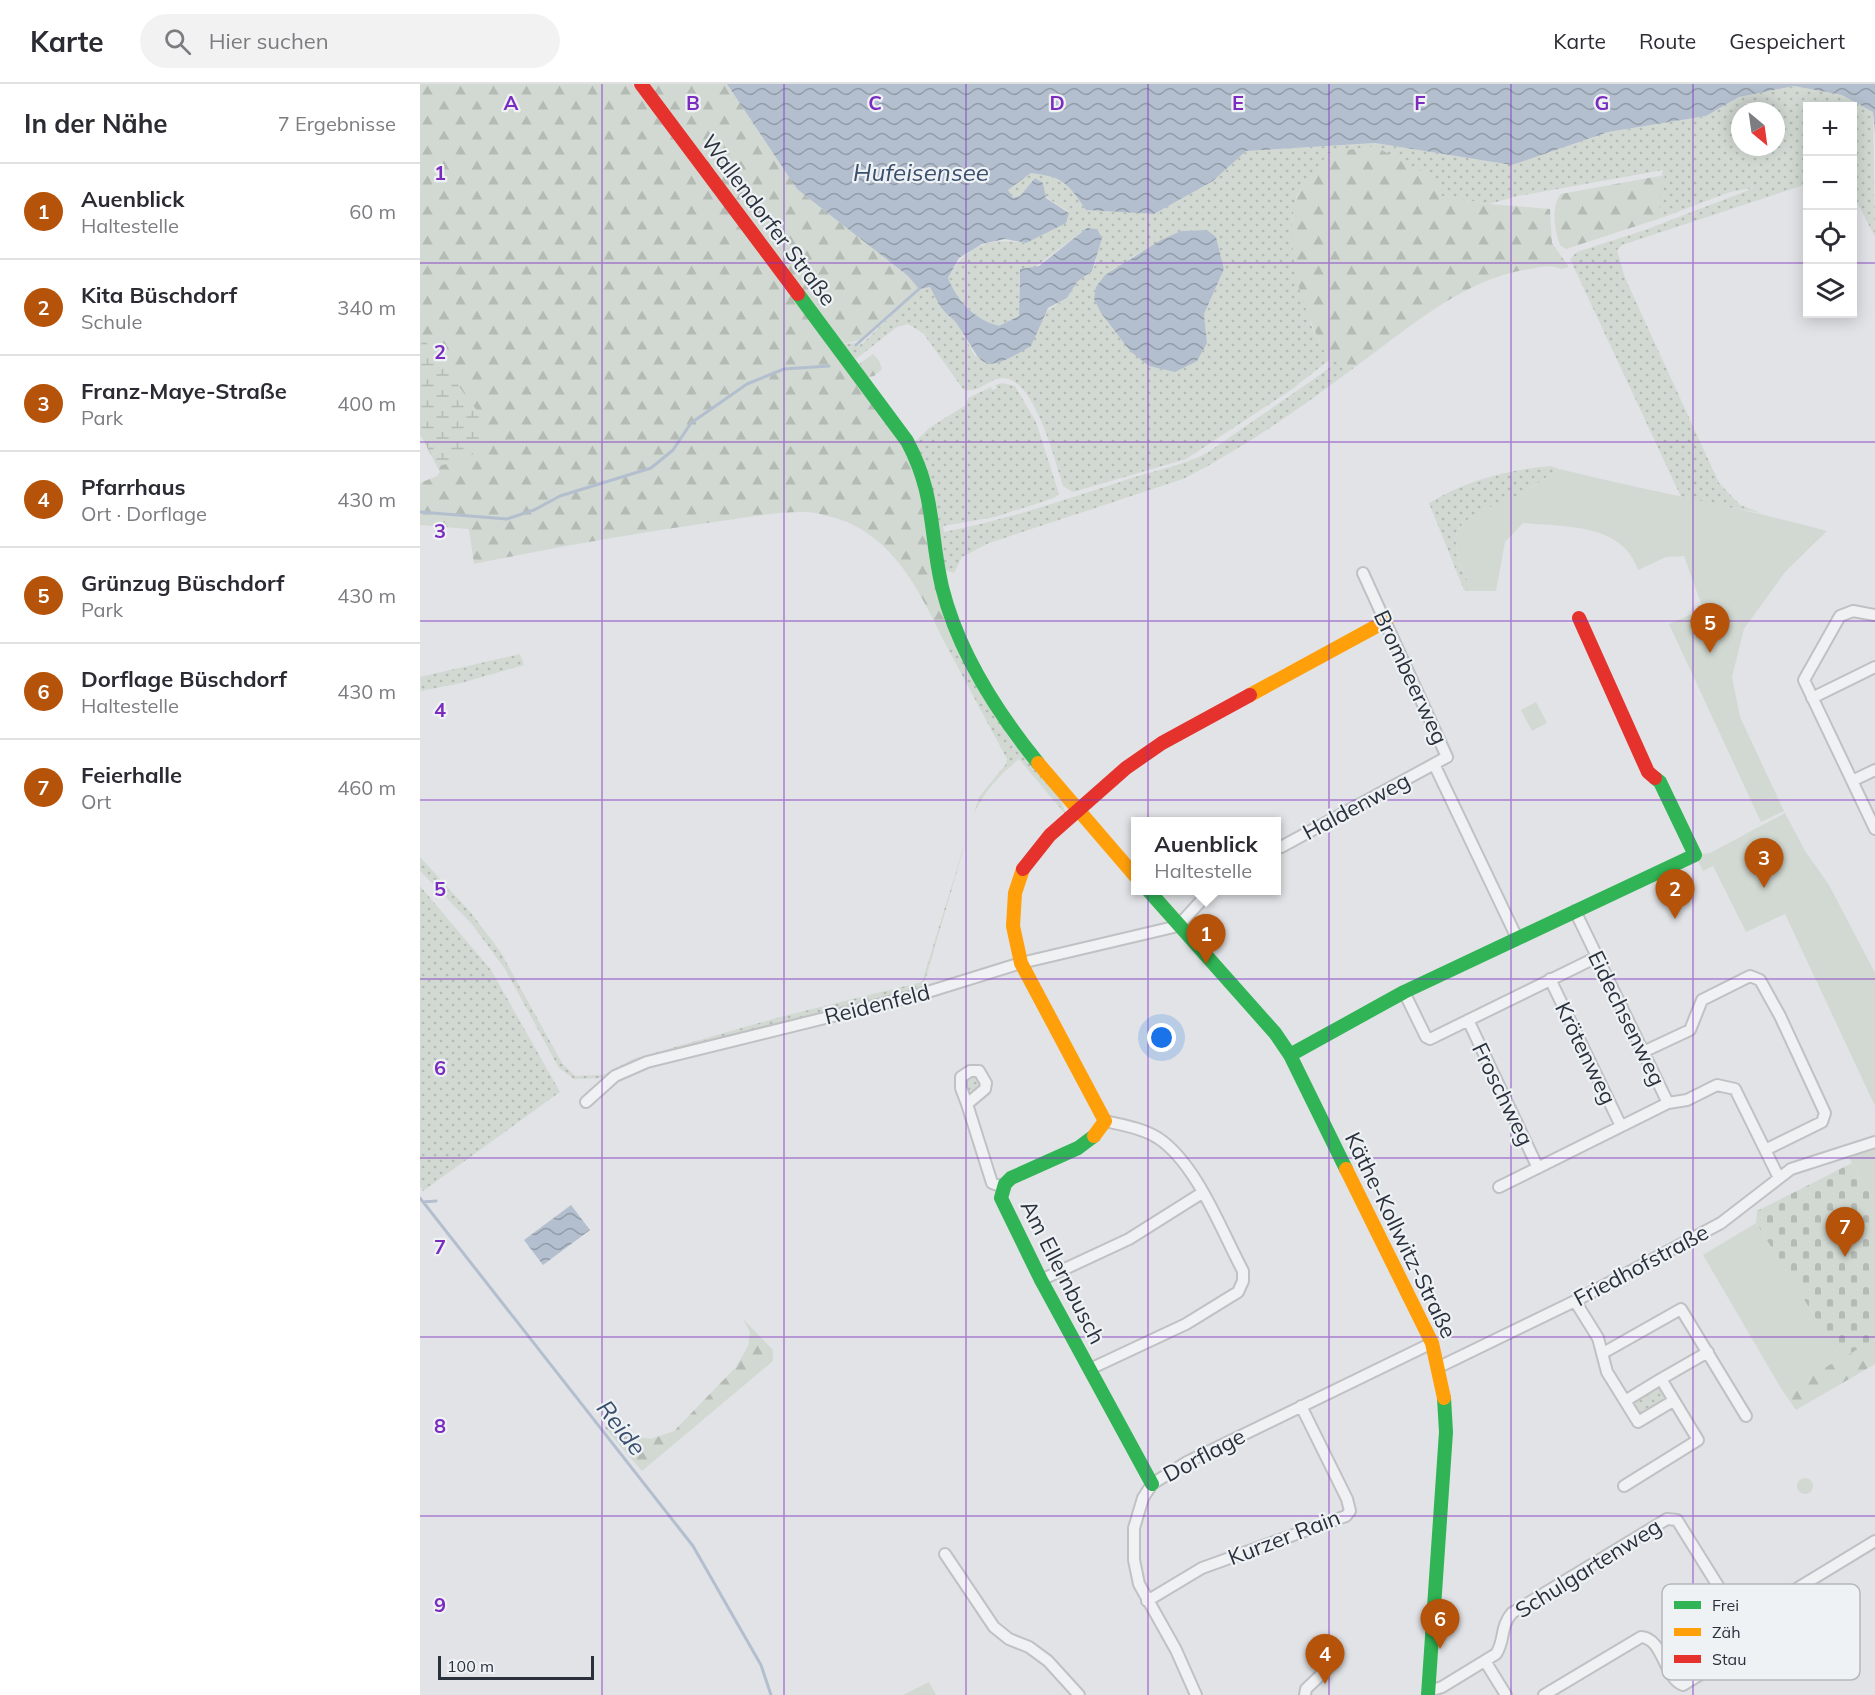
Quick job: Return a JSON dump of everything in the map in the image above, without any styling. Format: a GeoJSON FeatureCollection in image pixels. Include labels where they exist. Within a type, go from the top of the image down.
{"type":"FeatureCollection","features":[{"type":"Feature","properties":{"kind":"street","name":"Wallendorfer Straße"},"geometry":{"type":"LineString","coordinates":[[641,84],[901,431],[923,469],[929,488],[942,585],[956,629],[1007,724],[1038,767],[1078,811]]}},
{"type":"Feature","properties":{"kind":"street","name":"Brombeerweg"},"geometry":{"type":"LineString","coordinates":[[1363,573],[1448,757],[1434,764],[1517,938]]}},
{"type":"Feature","properties":{"kind":"street"},"geometry":{"type":"LineString","coordinates":[[1875,615],[1853,611],[1840,616],[1804,680],[1875,828]]}},
{"type":"Feature","properties":{"kind":"street"},"geometry":{"type":"LineString","coordinates":[[1290,1055],[1404,992],[1695,855],[1660,782],[1648,772],[1579,618]]}},
{"type":"Feature","properties":{"kind":"street"},"geometry":{"type":"LineString","coordinates":[[1090,1369],[1186,1324],[1238,1292],[1243,1270],[1191,1173],[1176,1153],[1157,1137],[1134,1127],[1105,1121],[1021,963],[1012,926],[1015,894],[1025,864],[1050,835],[1126,768],[1162,743],[1386,621]]}},
{"type":"Feature","properties":{"kind":"street"},"geometry":{"type":"LineString","coordinates":[[1812,698],[1875,667]]}},
{"type":"Feature","properties":{"kind":"street","name":"Haldenweg"},"geometry":{"type":"LineString","coordinates":[[1281,847],[1434,764]]}},
{"type":"Feature","properties":{"kind":"street"},"geometry":{"type":"LineString","coordinates":[[1852,781],[1875,770]]}},
{"type":"Feature","properties":{"kind":"street"},"geometry":{"type":"LineString","coordinates":[[1078,811],[1131,871]]}},
{"type":"Feature","properties":{"kind":"street","name":"Käthe-Kollwitz-Straße"},"geometry":{"type":"LineString","coordinates":[[1151,895],[1275,1033],[1290,1055],[1432,1343],[1444,1391],[1446,1432],[1428,1693]]}},
{"type":"Feature","properties":{"kind":"street"},"geometry":{"type":"LineString","coordinates":[[1178,926],[1207,895]]}},
{"type":"Feature","properties":{"kind":"street","name":"Eidechsenweg"},"geometry":{"type":"LineString","coordinates":[[1575,911],[1668,1103],[1687,1100],[1717,1085],[1735,1089],[1778,1176]]}},
{"type":"Feature","properties":{"kind":"street","name":"Reidenfeld"},"geometry":{"type":"LineString","coordinates":[[586,1102],[615,1076],[647,1062],[918,995],[1021,963],[1178,926]]}},
{"type":"Feature","properties":{"kind":"street","name":"Froschweg"},"geometry":{"type":"LineString","coordinates":[[1404,992],[1426,1037],[1430,1039],[1597,957]]}},
{"type":"Feature","properties":{"kind":"street"},"geometry":{"type":"LineString","coordinates":[[1643,1052],[1690,1030],[1702,1000],[1750,976],[1760,980],[1780,1016],[1825,1113],[1822,1122],[1765,1150]]}},
{"type":"Feature","properties":{"kind":"street","name":"Krötenweg"},"geometry":{"type":"LineString","coordinates":[[1550,980],[1622,1126]]}},
{"type":"Feature","properties":{"kind":"street","name":"Froschweg"},"geometry":{"type":"LineString","coordinates":[[1468,1020],[1538,1168]]}},
{"type":"Feature","properties":{"kind":"street","name":"Froschweg"},"geometry":{"type":"LineString","coordinates":[[1499,1187],[1668,1103]]}},
{"type":"Feature","properties":{"kind":"street"},"geometry":{"type":"LineString","coordinates":[[967,1104],[992,1183],[1003,1187]]}},
{"type":"Feature","properties":{"kind":"street","name":"Am Ellernbusch"},"geometry":{"type":"LineString","coordinates":[[1105,1121],[1103,1128],[1096,1135],[1066,1153],[1010,1178],[1003,1187],[1001,1198],[1041,1280],[1152,1484]]}},
{"type":"Feature","properties":{"kind":"street","name":"Friedhofstraße"},"geometry":{"type":"LineString","coordinates":[[1439,1367],[1575,1301],[1721,1223],[1754,1199],[1778,1176],[1791,1169],[1875,1142]]}},
{"type":"Feature","properties":{"kind":"street"},"geometry":{"type":"LineString","coordinates":[[1041,1280],[1129,1239],[1202,1193]]}},
{"type":"Feature","properties":{"kind":"street"},"geometry":{"type":"LineString","coordinates":[[1575,1301],[1598,1338],[1607,1372],[1638,1422],[1673,1401]]}},
{"type":"Feature","properties":{"kind":"street"},"geometry":{"type":"LineString","coordinates":[[1603,1353],[1681,1309],[1746,1416]]}},
{"type":"Feature","properties":{"kind":"street","name":"Dorflage"},"geometry":{"type":"LineString","coordinates":[[1196,1695],[1176,1650],[1147,1601],[1135,1571],[1133,1550],[1136,1514],[1152,1484],[1187,1462],[1432,1343]]}},
{"type":"Feature","properties":{"kind":"street"},"geometry":{"type":"LineString","coordinates":[[1625,1401],[1708,1352]]}},
{"type":"Feature","properties":{"kind":"street"},"geometry":{"type":"LineString","coordinates":[[1624,1486],[1698,1440],[1661,1379]]}},
{"type":"Feature","properties":{"kind":"street","name":"Kurzer Rain"},"geometry":{"type":"LineString","coordinates":[[1147,1601],[1202,1568],[1341,1519],[1350,1511],[1347,1498],[1301,1406]]}},
{"type":"Feature","properties":{"kind":"street","name":"Schulgartenweg"},"geometry":{"type":"LineString","coordinates":[[1428,1693],[1485,1661],[1500,1648],[1505,1620],[1512,1613],[1666,1519],[1677,1520],[1717,1584]]}},
{"type":"Feature","properties":{"kind":"street"},"geometry":{"type":"LineString","coordinates":[[1804,1584],[1875,1541]]}},
{"type":"Feature","properties":{"kind":"street"},"geometry":{"type":"LineString","coordinates":[[945,1554],[994,1627],[1009,1639],[1029,1647],[1048,1661],[1079,1695]]}},
{"type":"Feature","properties":{"kind":"street","name":"Schulgartenweg"},"geometry":{"type":"LineString","coordinates":[[1544,1695],[1641,1637],[1652,1641],[1662,1658]]}},
{"type":"Feature","properties":{"kind":"street"},"geometry":{"type":"LineString","coordinates":[[1485,1661],[1506,1695]]}},
{"type":"Feature","properties":{"kind":"street"},"geometry":{"type":"LineString","coordinates":[[1305,1695],[1306,1689],[1332,1665]]}},
{"type":"Feature","properties":{"kind":"street","name":"Schulgartenweg"},"geometry":{"type":"LineString","coordinates":[[1675,1680],[1683,1685],[1691,1680]]}},
{"type":"Feature","properties":{"kind":"green space"},"geometry":{"type":"Polygon","coordinates":[[[420,84],[632,84],[902,442],[920,477],[957,644],[947,647],[919,592],[896,559],[882,545],[866,532],[847,522],[819,514],[790,512],[754,516],[561,547],[474,564],[469,529],[420,525],[420,483],[437,476],[440,472],[420,434],[420,84]]]}},
{"type":"Feature","properties":{"kind":"green space"},"geometry":{"type":"Polygon","coordinates":[[[647,84],[727,84],[797,189],[908,276],[919,289],[861,340],[842,344],[647,84]]]}},
{"type":"Feature","properties":{"kind":"green space"},"geometry":{"type":"Polygon","coordinates":[[[1794,86],[1842,95],[1855,102],[1803,102],[1803,185],[1622,245],[1617,250],[1625,278],[1719,483],[1740,505],[1761,513],[1682,499],[1570,259],[1577,252],[1645,230],[1754,188],[1730,192],[1664,217],[1658,204],[1663,170],[1518,196],[1489,204],[1440,196],[1329,153],[1297,195],[1292,220],[1311,325],[1329,360],[1291,390],[1186,459],[1073,492],[1063,486],[1049,440],[1033,405],[1024,391],[1013,381],[1002,378],[973,390],[963,389],[923,333],[908,324],[897,327],[856,359],[842,344],[855,343],[858,346],[863,343],[919,289],[930,286],[944,311],[956,322],[975,356],[1067,298],[1077,282],[1092,271],[1096,262],[1097,229],[1087,228],[1019,279],[1019,316],[999,327],[982,319],[968,308],[957,295],[948,278],[963,258],[980,246],[1001,241],[1026,243],[1069,212],[1046,197],[1042,183],[1035,178],[1020,196],[1013,198],[1007,190],[1031,172],[1051,177],[1064,184],[1086,210],[1154,214],[1213,181],[1246,151],[1375,143],[1512,165],[1608,132],[1706,116],[1739,97],[1794,86]],[[1207,230],[1181,231],[1130,258],[1101,313],[1130,351],[1207,343],[1204,314],[1224,269],[1216,237],[1207,230]]]}},
{"type":"Feature","properties":{"kind":"green space"},"geometry":{"type":"Polygon","coordinates":[[[1857,103],[1873,112],[1875,237],[1857,202],[1857,103]]]}},
{"type":"Feature","properties":{"kind":"green space"},"geometry":{"type":"Polygon","coordinates":[[[1374,146],[1435,179],[1441,196],[1489,204],[1550,209],[1552,243],[1569,267],[1561,269],[1549,266],[1538,267],[1506,274],[1482,283],[1438,307],[1355,367],[1329,360],[1314,330],[1299,287],[1293,256],[1294,207],[1303,186],[1329,153],[1374,146]]]}},
{"type":"Feature","properties":{"kind":"green space"},"geometry":{"type":"Polygon","coordinates":[[[1665,175],[1658,204],[1664,217],[1566,249],[1561,246],[1557,234],[1555,212],[1561,194],[1665,175]]]}},
{"type":"Feature","properties":{"kind":"green space"},"geometry":{"type":"Polygon","coordinates":[[[420,334],[481,416],[482,448],[464,460],[438,466],[420,434],[420,334]]]}},
{"type":"Feature","properties":{"kind":"green space"},"geometry":{"type":"Polygon","coordinates":[[[873,354],[882,369],[874,376],[868,377],[859,364],[873,354]]]}},
{"type":"Feature","properties":{"kind":"green space"},"geometry":{"type":"Polygon","coordinates":[[[1329,360],[1355,367],[1272,427],[1183,479],[989,543],[962,557],[954,573],[945,570],[915,442],[929,428],[966,405],[968,398],[991,387],[992,390],[997,388],[995,385],[1002,383],[1015,386],[1036,422],[1059,494],[1054,498],[995,517],[943,526],[944,532],[1037,508],[1198,457],[1330,367],[1329,360]]]}},
{"type":"Feature","properties":{"kind":"green space"},"geometry":{"type":"Polygon","coordinates":[[[1551,466],[1559,469],[1516,497],[1472,517],[1459,529],[1456,537],[1457,550],[1472,591],[1464,590],[1429,503],[1458,488],[1488,477],[1551,466]]]}},
{"type":"Feature","properties":{"kind":"green space"},"geometry":{"type":"Polygon","coordinates":[[[1559,469],[1827,531],[1785,572],[1744,629],[1732,677],[1740,717],[1784,811],[1761,822],[1669,624],[1703,609],[1684,556],[1666,557],[1638,570],[1630,555],[1619,543],[1606,536],[1573,527],[1523,523],[1505,542],[1496,591],[1472,591],[1457,550],[1456,537],[1459,529],[1464,522],[1481,511],[1516,497],[1559,469]]]}},
{"type":"Feature","properties":{"kind":"green space"},"geometry":{"type":"Polygon","coordinates":[[[957,644],[1062,802],[1066,815],[1019,759],[992,785],[973,815],[979,797],[1006,764],[1007,759],[947,647],[957,644]]]}},
{"type":"Feature","properties":{"kind":"green space"},"geometry":{"type":"Polygon","coordinates":[[[520,654],[524,665],[461,683],[421,691],[420,677],[520,654]]]}},
{"type":"Feature","properties":{"kind":"green space"},"geometry":{"type":"Polygon","coordinates":[[[1536,702],[1547,723],[1532,731],[1521,710],[1536,702]]]}},
{"type":"Feature","properties":{"kind":"green space"},"geometry":{"type":"Polygon","coordinates":[[[1785,813],[1805,851],[1829,885],[1875,973],[1875,1106],[1785,914],[1746,932],[1713,866],[1703,871],[1695,855],[1710,853],[1785,813]]]}},
{"type":"Feature","properties":{"kind":"green space"},"geometry":{"type":"Polygon","coordinates":[[[971,824],[923,988],[671,1052],[605,1078],[574,1079],[559,1068],[505,969],[471,923],[420,871],[420,857],[471,913],[500,951],[562,1063],[575,1076],[603,1075],[633,1059],[780,1017],[922,982],[971,824]]]}},
{"type":"Feature","properties":{"kind":"green space"},"geometry":{"type":"Polygon","coordinates":[[[420,886],[491,970],[560,1092],[423,1191],[420,1186],[420,886]]]}},
{"type":"Feature","properties":{"kind":"green space"},"geometry":{"type":"Polygon","coordinates":[[[970,1077],[976,1077],[980,1084],[976,1091],[970,1091],[966,1087],[966,1081],[970,1077]]]}},
{"type":"Feature","properties":{"kind":"green space"},"geometry":{"type":"Polygon","coordinates":[[[1875,1148],[1875,1202],[1848,1156],[1875,1148]]]}},
{"type":"Feature","properties":{"kind":"green space"},"geometry":{"type":"Polygon","coordinates":[[[1852,1163],[1875,1202],[1875,1339],[1841,1359],[1756,1223],[1757,1211],[1852,1163]]]}},
{"type":"Feature","properties":{"kind":"green space"},"geometry":{"type":"Polygon","coordinates":[[[1756,1223],[1841,1359],[1782,1390],[1703,1255],[1756,1223]]]}},
{"type":"Feature","properties":{"kind":"green space"},"geometry":{"type":"Polygon","coordinates":[[[743,1319],[773,1350],[773,1361],[642,1471],[605,1428],[611,1421],[634,1436],[651,1439],[674,1431],[736,1367],[748,1346],[750,1332],[743,1319]]]}},
{"type":"Feature","properties":{"kind":"green space"},"geometry":{"type":"Polygon","coordinates":[[[1875,1339],[1875,1364],[1796,1410],[1782,1390],[1875,1339]]]}},
{"type":"Feature","properties":{"kind":"green space"},"geometry":{"type":"Polygon","coordinates":[[[1659,1387],[1667,1394],[1666,1400],[1643,1415],[1637,1413],[1634,1403],[1636,1400],[1648,1390],[1659,1387]]]}},
{"type":"Feature","properties":{"kind":"green space"},"geometry":{"type":"Polygon","coordinates":[[[1805,1478],[1813,1486],[1805,1494],[1797,1486],[1805,1478]]]}},
{"type":"Feature","properties":{"kind":"green space"},"geometry":{"type":"Polygon","coordinates":[[[929,1682],[936,1695],[903,1695],[929,1682]]]}},
{"type":"Feature","properties":{"kind":"water","name":"Hufeisensee"},"geometry":{"type":"Polygon","coordinates":[[[727,84],[1875,84],[1875,133],[1873,112],[1857,102],[1842,95],[1794,86],[1739,97],[1706,116],[1608,132],[1512,165],[1375,143],[1246,151],[1213,181],[1154,214],[1086,210],[1064,183],[1051,177],[1031,173],[1008,190],[1013,198],[1020,196],[1035,178],[1043,183],[1046,198],[1069,213],[1066,223],[1026,243],[1005,239],[982,244],[959,258],[948,278],[957,295],[968,308],[982,319],[999,326],[1019,316],[1020,269],[1039,266],[1087,228],[1097,229],[1102,238],[1092,271],[1077,282],[1067,298],[1048,308],[1031,346],[1001,362],[992,364],[979,358],[956,322],[942,308],[930,287],[919,289],[908,276],[797,189],[727,84]]]}},
{"type":"Feature","properties":{"kind":"water"},"geometry":{"type":"Polygon","coordinates":[[[1207,230],[1216,237],[1224,269],[1204,314],[1207,343],[1197,361],[1175,372],[1149,366],[1130,351],[1101,313],[1094,299],[1096,287],[1105,275],[1161,240],[1181,231],[1207,230]]]}},
{"type":"Feature","properties":{"kind":"water"},"geometry":{"type":"Polygon","coordinates":[[[571,1205],[590,1230],[543,1265],[524,1240],[571,1205]]]}},
{"type":"Feature","properties":{"kind":"waterway"},"geometry":{"type":"LineString","coordinates":[[856,345],[919,289]]}},
{"type":"Feature","properties":{"kind":"waterway"},"geometry":{"type":"LineString","coordinates":[[420,512],[507,519],[534,510],[560,496],[651,468],[673,450],[691,423],[747,384],[784,369],[829,366]]}},
{"type":"Feature","properties":{"kind":"waterway","name":"Reide"},"geometry":{"type":"LineString","coordinates":[[420,1198],[693,1546],[761,1665],[771,1695]]}},
{"type":"Feature","properties":{"kind":"waterway"},"geometry":{"type":"LineString","coordinates":[[423,1202],[436,1201]]}},
{"type":"Feature","properties":{"kind":"traffic: fast"},"geometry":{"type":"LineString","coordinates":[[798,294],[907,441],[923,479],[931,514],[942,587],[958,635],[993,702],[1038,763]]}},
{"type":"Feature","properties":{"kind":"traffic: fast"},"geometry":{"type":"LineString","coordinates":[[1290,1055],[1404,992],[1695,855],[1660,782],[1655,778]]}},
{"type":"Feature","properties":{"kind":"traffic: fast"},"geometry":{"type":"LineString","coordinates":[[1152,895],[1275,1033],[1290,1055],[1346,1169]]}},
{"type":"Feature","properties":{"kind":"traffic: fast"},"geometry":{"type":"LineString","coordinates":[[1094,1136],[1078,1148],[1011,1178],[1005,1184],[1001,1198],[1041,1280],[1152,1484]]}},
{"type":"Feature","properties":{"kind":"traffic: fast"},"geometry":{"type":"LineString","coordinates":[[1428,1695],[1446,1432],[1444,1398]]}},
{"type":"Feature","properties":{"kind":"traffic: slow"},"geometry":{"type":"LineString","coordinates":[[1250,695],[1386,621]]}},
{"type":"Feature","properties":{"kind":"traffic: slow"},"geometry":{"type":"LineString","coordinates":[[1038,763],[1131,871]]}},
{"type":"Feature","properties":{"kind":"traffic: slow"},"geometry":{"type":"LineString","coordinates":[[1023,869],[1015,893],[1013,926],[1021,963],[1105,1121],[1094,1136]]}},
{"type":"Feature","properties":{"kind":"traffic: slow"},"geometry":{"type":"LineString","coordinates":[[1346,1169],[1432,1343],[1444,1398]]}},
{"type":"Feature","properties":{"kind":"traffic: jam"},"geometry":{"type":"LineString","coordinates":[[641,84],[798,294]]}},
{"type":"Feature","properties":{"kind":"traffic: jam"},"geometry":{"type":"LineString","coordinates":[[1579,618],[1648,772],[1655,778]]}},
{"type":"Feature","properties":{"kind":"traffic: jam"},"geometry":{"type":"LineString","coordinates":[[1023,869],[1050,835],[1126,768],[1162,743],[1250,695]]}},
{"type":"Feature","properties":{"kind":"place","name":"Grünzug Büschdorf"},"geometry":{"type":"Point","coordinates":[1710,653]}},
{"type":"Feature","properties":{"kind":"place","name":"Franz-Maye-Straße"},"geometry":{"type":"Point","coordinates":[1764,888]}},
{"type":"Feature","properties":{"kind":"place","name":"Kita Büschdorf"},"geometry":{"type":"Point","coordinates":[1675,919]}},
{"type":"Feature","properties":{"kind":"place","name":"Auenblick"},"geometry":{"type":"Point","coordinates":[1206,964]}},
{"type":"Feature","properties":{"kind":"place","name":"Feierhalle"},"geometry":{"type":"Point","coordinates":[1845,1257]}},
{"type":"Feature","properties":{"kind":"place","name":"Dorflage Büschdorf"},"geometry":{"type":"Point","coordinates":[1440,1649]}},
{"type":"Feature","properties":{"kind":"place","name":"Pfarrhaus"},"geometry":{"type":"Point","coordinates":[1325,1684]}}]}
